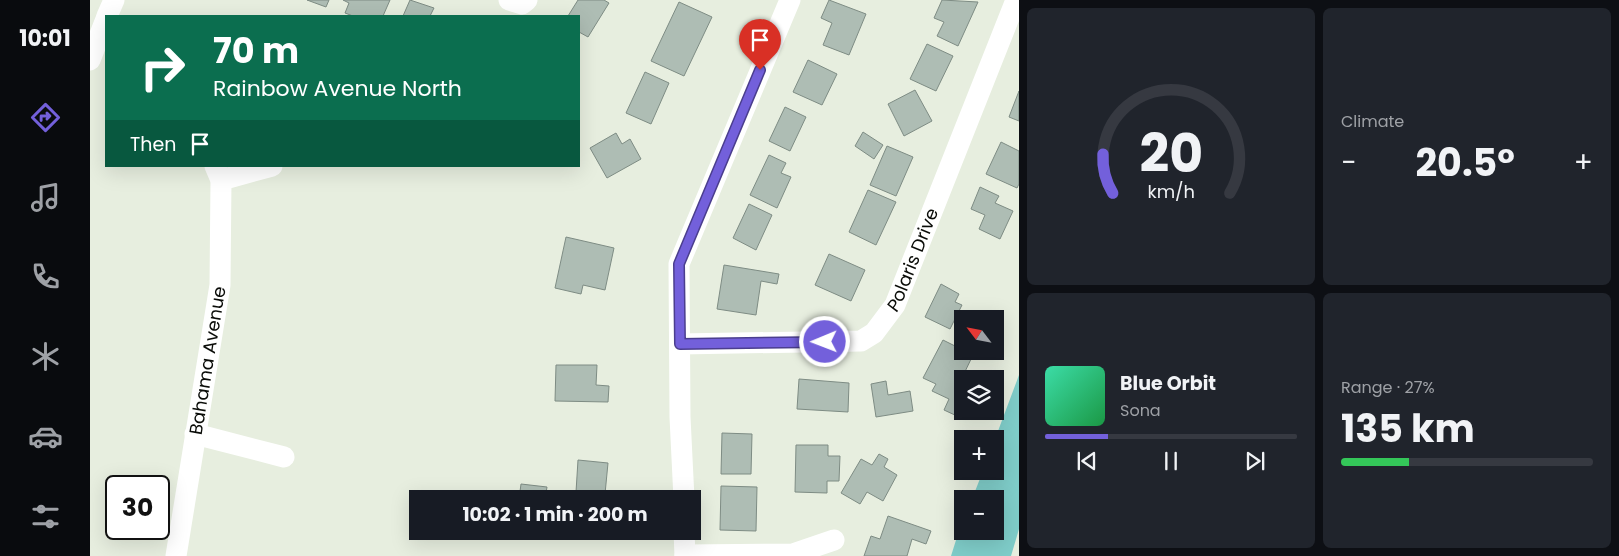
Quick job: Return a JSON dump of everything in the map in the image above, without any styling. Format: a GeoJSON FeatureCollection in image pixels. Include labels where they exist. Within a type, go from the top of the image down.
{"type":"FeatureCollection","features":[{"type":"Feature","properties":{"kind":"street"},"geometry":{"type":"LineString","coordinates":[[108,15],[114,0]]}},
{"type":"Feature","properties":{"kind":"street"},"geometry":{"type":"LineString","coordinates":[[509,0],[522,4],[527,0]]}},
{"type":"Feature","properties":{"kind":"street"},"geometry":{"type":"LineString","coordinates":[[684,490],[680,417],[679,264],[790,0]]}},
{"type":"Feature","properties":{"kind":"street","name":"Polaris Drive"},"geometry":{"type":"LineString","coordinates":[[680,344],[862,341],[874,333],[895,306],[1016,0]]}},
{"type":"Feature","properties":{"kind":"street"},"geometry":{"type":"LineString","coordinates":[[95,55],[105,23]]}},
{"type":"Feature","properties":{"kind":"street"},"geometry":{"type":"LineString","coordinates":[[218,173],[264,167]]}},
{"type":"Feature","properties":{"kind":"street","name":"Bahama Avenue"},"geometry":{"type":"LineString","coordinates":[[176,556],[220,285],[218,173]]}},
{"type":"Feature","properties":{"kind":"street"},"geometry":{"type":"LineString","coordinates":[[195,434],[284,457]]}},
{"type":"Feature","properties":{"kind":"street"},"geometry":{"type":"LineString","coordinates":[[684,540],[685,556],[793,554],[834,540]]}},
{"type":"Feature","properties":{"kind":"water"},"geometry":{"type":"Polygon","coordinates":[[[1019,375],[1019,529],[1011,556],[951,556],[956,540],[1004,540],[1004,490],[976,490],[979,480],[1004,480],[1004,430],[998,430],[1002,420],[1004,420],[1004,415],[1019,375]]]}},
{"type":"Feature","properties":{"kind":"building"},"geometry":{"type":"Polygon","coordinates":[[[307,0],[329,0],[326,7],[307,0]]]}},
{"type":"Feature","properties":{"kind":"building"},"geometry":{"type":"Polygon","coordinates":[[[343,0],[390,0],[383,15],[350,15],[345,13],[349,3],[343,0]]]}},
{"type":"Feature","properties":{"kind":"building"},"geometry":{"type":"Polygon","coordinates":[[[410,0],[434,8],[430,15],[403,15],[410,0]]]}},
{"type":"Feature","properties":{"kind":"building"},"geometry":{"type":"Polygon","coordinates":[[[578,0],[604,0],[609,3],[588,37],[580,33],[580,15],[569,15],[578,0]]]}},
{"type":"Feature","properties":{"kind":"building"},"geometry":{"type":"Polygon","coordinates":[[[829,0],[866,14],[849,55],[823,45],[832,23],[821,18],[829,0]]]}},
{"type":"Feature","properties":{"kind":"building"},"geometry":{"type":"Polygon","coordinates":[[[942,0],[978,2],[958,46],[937,36],[944,22],[934,18],[942,0]]]}},
{"type":"Feature","properties":{"kind":"building"},"geometry":{"type":"Polygon","coordinates":[[[679,2],[712,17],[684,76],[651,61],[679,2]]]}},
{"type":"Feature","properties":{"kind":"building"},"geometry":{"type":"Polygon","coordinates":[[[927,44],[953,56],[936,91],[910,79],[927,44]]]}},
{"type":"Feature","properties":{"kind":"building"},"geometry":{"type":"Polygon","coordinates":[[[808,60],[837,74],[822,105],[793,92],[808,60]]]}},
{"type":"Feature","properties":{"kind":"building"},"geometry":{"type":"Polygon","coordinates":[[[645,72],[669,83],[651,124],[626,113],[645,72]]]}},
{"type":"Feature","properties":{"kind":"building"},"geometry":{"type":"Polygon","coordinates":[[[915,90],[932,121],[904,136],[888,104],[915,90]]]}},
{"type":"Feature","properties":{"kind":"building"},"geometry":{"type":"Polygon","coordinates":[[[1019,91],[1019,121],[1009,117],[1019,91]]]}},
{"type":"Feature","properties":{"kind":"building"},"geometry":{"type":"Polygon","coordinates":[[[785,107],[806,117],[790,151],[769,141],[785,107]]]}},
{"type":"Feature","properties":{"kind":"building"},"geometry":{"type":"Polygon","coordinates":[[[863,132],[883,145],[874,159],[855,146],[863,132]]]}},
{"type":"Feature","properties":{"kind":"building"},"geometry":{"type":"Polygon","coordinates":[[[616,133],[622,144],[630,139],[641,159],[607,178],[590,148],[616,133]]]}},
{"type":"Feature","properties":{"kind":"building"},"geometry":{"type":"Polygon","coordinates":[[[1001,142],[1019,151],[1019,184],[1017,188],[986,174],[1001,142]]]}},
{"type":"Feature","properties":{"kind":"building"},"geometry":{"type":"Polygon","coordinates":[[[887,146],[913,157],[896,196],[870,185],[887,146]]]}},
{"type":"Feature","properties":{"kind":"building"},"geometry":{"type":"Polygon","coordinates":[[[769,155],[786,163],[781,173],[791,177],[777,208],[750,195],[769,155]]]}},
{"type":"Feature","properties":{"kind":"building"},"geometry":{"type":"Polygon","coordinates":[[[980,187],[999,196],[995,203],[1013,211],[1000,239],[979,229],[985,215],[971,209],[980,187]]]}},
{"type":"Feature","properties":{"kind":"building"},"geometry":{"type":"Polygon","coordinates":[[[868,190],[896,202],[876,245],[849,232],[868,190]]]}},
{"type":"Feature","properties":{"kind":"building"},"geometry":{"type":"Polygon","coordinates":[[[749,204],[772,215],[756,250],[733,238],[749,204]]]}},
{"type":"Feature","properties":{"kind":"building"},"geometry":{"type":"Polygon","coordinates":[[[566,237],[614,248],[605,290],[583,285],[581,294],[555,288],[566,237]]]}},
{"type":"Feature","properties":{"kind":"building"},"geometry":{"type":"Polygon","coordinates":[[[829,254],[865,270],[851,301],[815,285],[829,254]]]}},
{"type":"Feature","properties":{"kind":"building"},"geometry":{"type":"Polygon","coordinates":[[[724,265],[779,274],[777,284],[761,281],[756,315],[717,309],[724,265]]]}},
{"type":"Feature","properties":{"kind":"building"},"geometry":{"type":"Polygon","coordinates":[[[941,284],[959,294],[955,302],[962,305],[960,310],[954,310],[954,321],[950,329],[925,317],[941,284]]]}},
{"type":"Feature","properties":{"kind":"building"},"geometry":{"type":"Polygon","coordinates":[[[943,340],[954,346],[954,360],[971,360],[966,370],[954,370],[954,415],[944,410],[949,399],[932,391],[936,384],[923,378],[943,340]]]}},
{"type":"Feature","properties":{"kind":"building"},"geometry":{"type":"Polygon","coordinates":[[[556,365],[597,365],[596,385],[609,386],[608,402],[555,401],[556,365]]]}},
{"type":"Feature","properties":{"kind":"building"},"geometry":{"type":"Polygon","coordinates":[[[799,379],[849,383],[848,412],[797,409],[799,379]]]}},
{"type":"Feature","properties":{"kind":"building"},"geometry":{"type":"Polygon","coordinates":[[[886,381],[888,395],[910,391],[913,411],[876,417],[871,384],[886,381]]]}},
{"type":"Feature","properties":{"kind":"building"},"geometry":{"type":"Polygon","coordinates":[[[722,433],[752,434],[751,474],[721,474],[722,433]]]}},
{"type":"Feature","properties":{"kind":"building"},"geometry":{"type":"Polygon","coordinates":[[[796,445],[828,445],[828,456],[840,456],[839,481],[827,481],[827,493],[795,492],[796,445]]]}},
{"type":"Feature","properties":{"kind":"building"},"geometry":{"type":"Polygon","coordinates":[[[879,454],[888,459],[884,467],[897,475],[883,501],[867,492],[860,504],[841,493],[861,459],[872,465],[879,454]]]}},
{"type":"Feature","properties":{"kind":"building"},"geometry":{"type":"Polygon","coordinates":[[[578,460],[608,463],[605,490],[576,490],[578,460]]]}},
{"type":"Feature","properties":{"kind":"building"},"geometry":{"type":"Polygon","coordinates":[[[521,484],[547,487],[546,490],[520,490],[521,484]]]}},
{"type":"Feature","properties":{"kind":"building"},"geometry":{"type":"Polygon","coordinates":[[[721,486],[757,487],[756,531],[720,530],[721,486]]]}},
{"type":"Feature","properties":{"kind":"building"},"geometry":{"type":"Polygon","coordinates":[[[888,516],[931,531],[926,544],[912,539],[907,556],[864,556],[871,536],[880,539],[888,516]]]}},
{"type":"Feature","properties":{"kind":"route"},"geometry":{"type":"LineString","coordinates":[[760,70],[679,264],[680,344],[825,342]]}}]}
